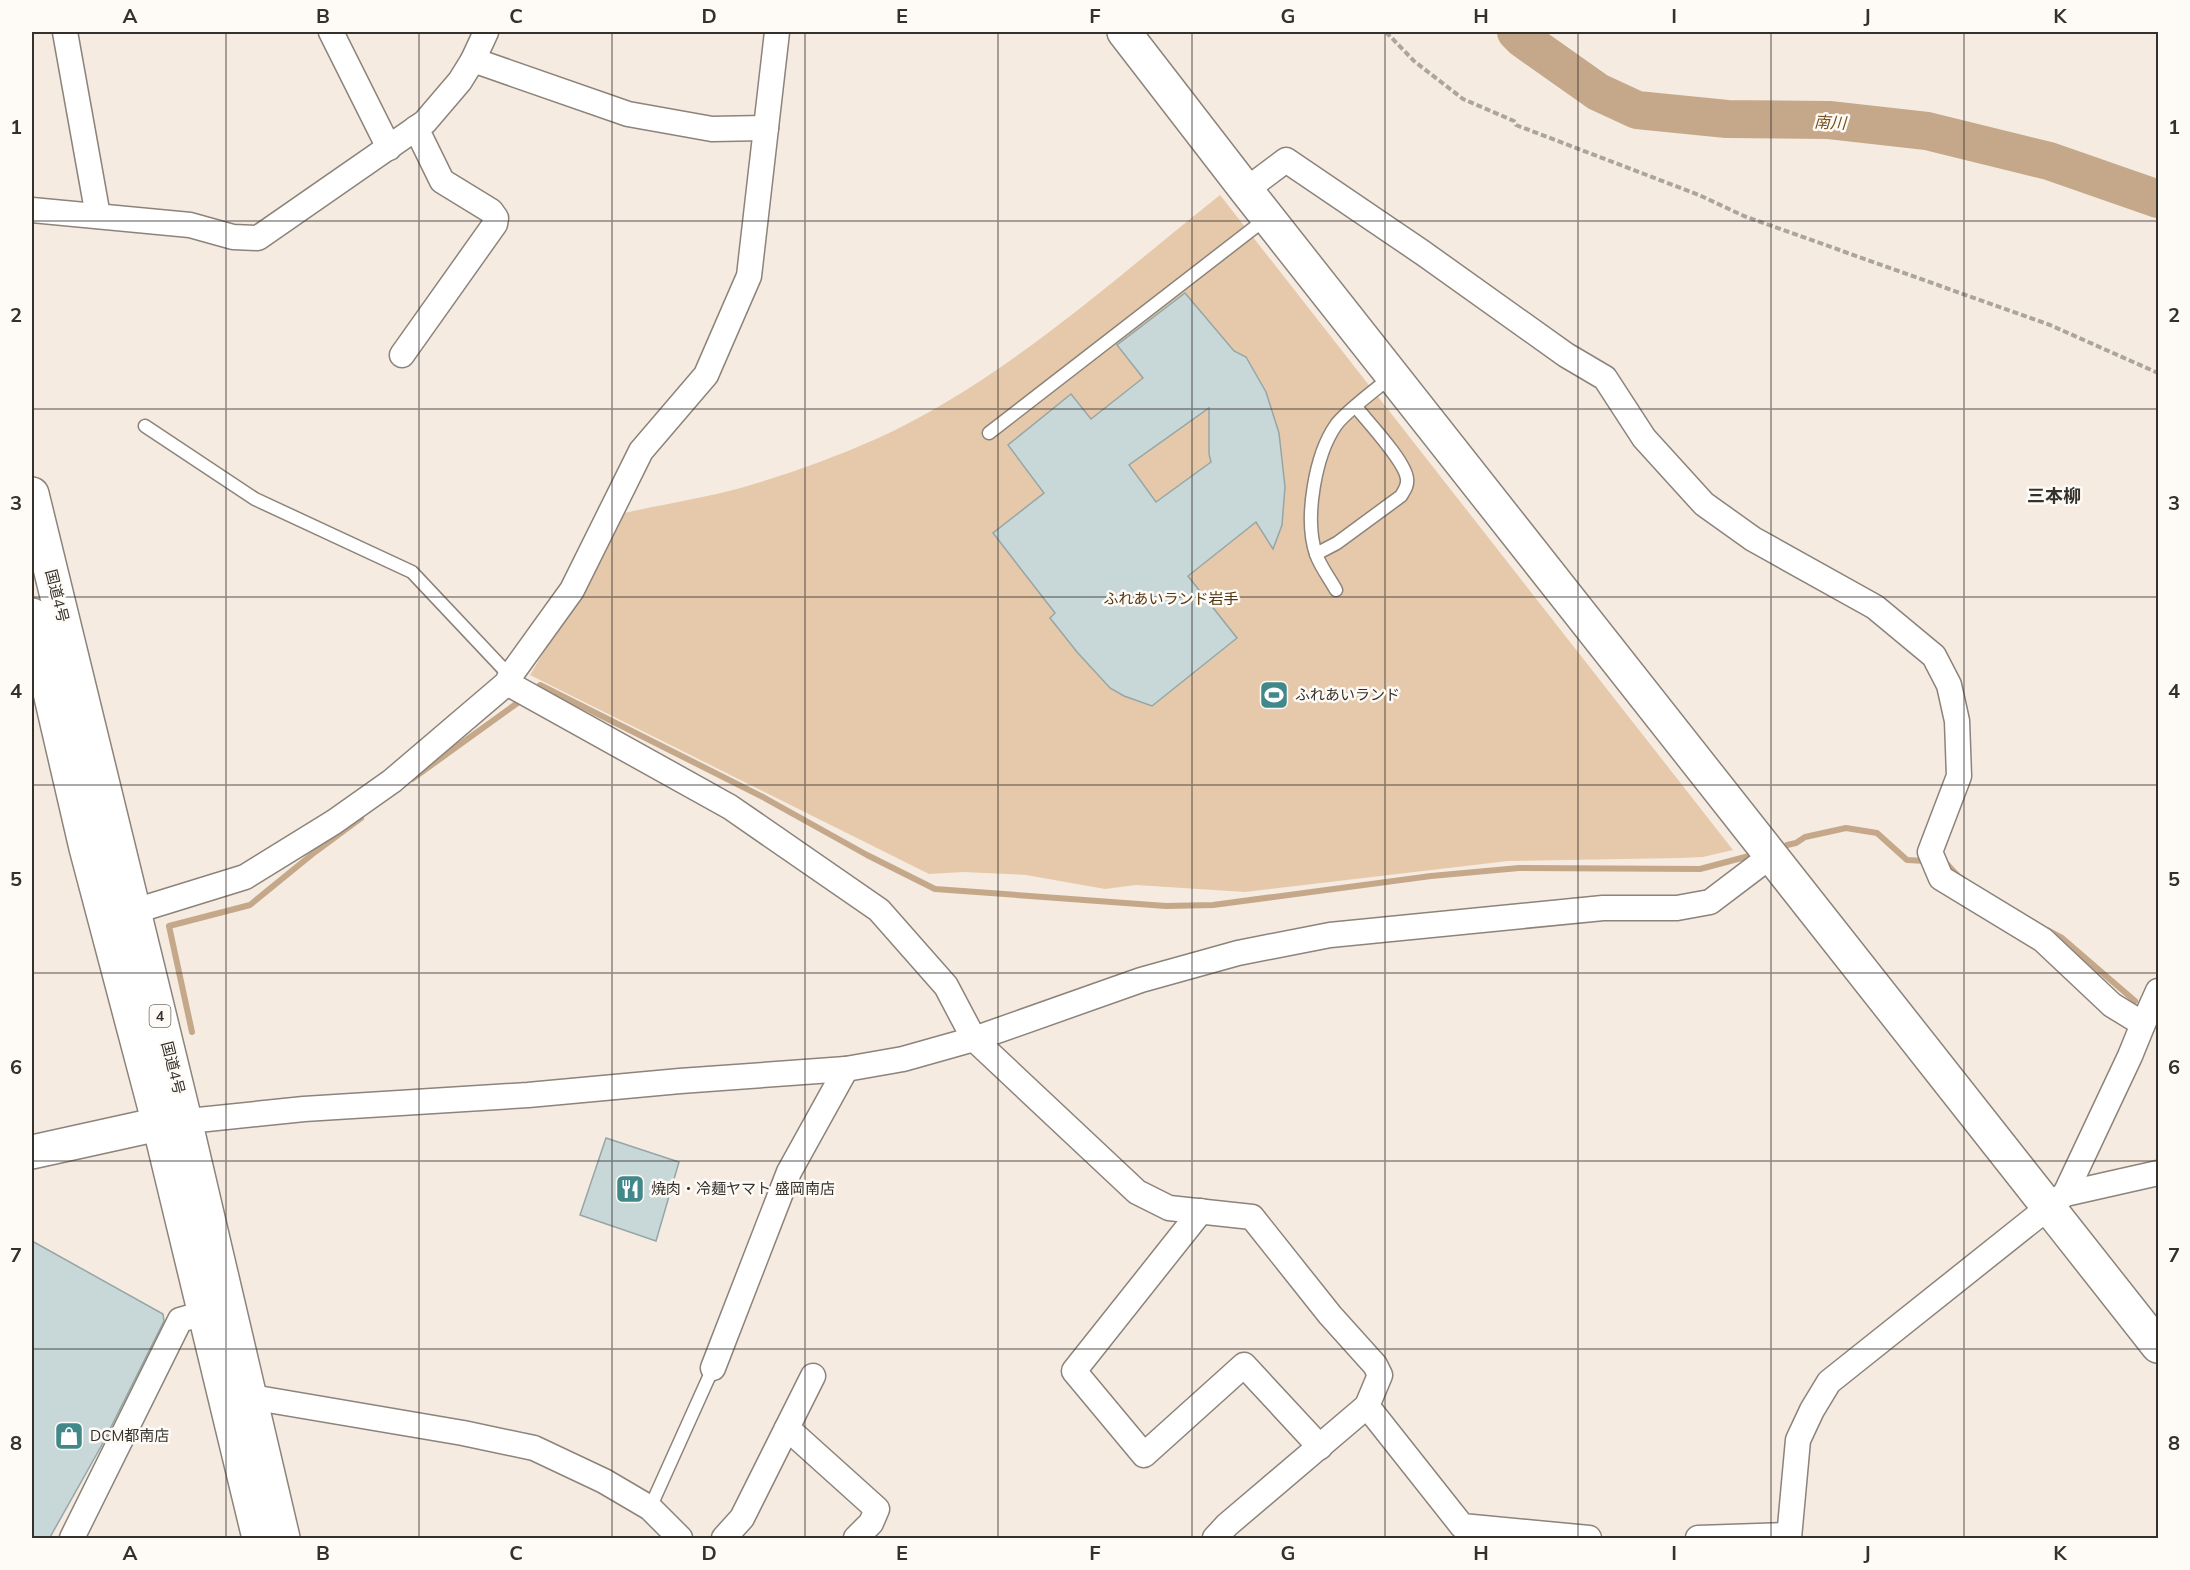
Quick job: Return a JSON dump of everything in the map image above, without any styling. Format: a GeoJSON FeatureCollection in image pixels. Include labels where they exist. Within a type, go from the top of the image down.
{"type":"FeatureCollection","features":[{"type":"Feature","properties":{"kind":"main road"},"geometry":{"type":"LineString","coordinates":[[1124,32],[1246,190],[1772,855],[2057,1200],[2158,1346]]}},
{"type":"Feature","properties":{"kind":"main road","name":"国道4号"},"geometry":{"type":"LineString","coordinates":[[32,494],[135,911],[204,1313],[259,1539]]}},
{"type":"Feature","properties":{"kind":"main road","name":"国道4号"},"geometry":{"type":"LineString","coordinates":[[32,615],[86,848],[172,1122],[251,1397],[283,1539]]}},
{"type":"Feature","properties":{"kind":"main road"},"geometry":{"type":"LineString","coordinates":[[32,1152],[172,1122]]}},
{"type":"Feature","properties":{"kind":"street"},"geometry":{"type":"LineString","coordinates":[[65,32],[98,216]]}},
{"type":"Feature","properties":{"kind":"street"},"geometry":{"type":"LineString","coordinates":[[331,32],[389,148]]}},
{"type":"Feature","properties":{"kind":"street"},"geometry":{"type":"LineString","coordinates":[[32,210],[190,225],[234,237],[258,238],[424,122],[460,81],[486,32]]}},
{"type":"Feature","properties":{"kind":"street"},"geometry":{"type":"LineString","coordinates":[[135,911],[245,877],[315,834],[392,781],[511,682],[572,590],[641,451],[706,375],[749,276],[777,32]]}},
{"type":"Feature","properties":{"kind":"street"},"geometry":{"type":"LineString","coordinates":[[473,60],[628,114],[712,129],[766,128]]}},
{"type":"Feature","properties":{"kind":"street"},"geometry":{"type":"LineString","coordinates":[[402,355],[495,224],[496,218],[491,211],[442,181],[416,128]]}},
{"type":"Feature","properties":{"kind":"street"},"geometry":{"type":"LineString","coordinates":[[1246,190],[1286,160],[1423,253],[1566,355],[1605,378],[1644,438],[1704,504],[1753,539],[1875,607],[1934,656],[1949,685],[1955,712],[1959,765],[1959,776],[1930,852],[1941,878],[2043,940],[2112,1005],[2143,1024]]}},
{"type":"Feature","properties":{"kind":"street"},"geometry":{"type":"LineString","coordinates":[[511,682],[541,702],[730,807],[879,910],[946,986],[974,1039],[1137,1192],[1169,1208],[1252,1218],[1330,1315],[1375,1365],[1380,1375],[1367,1406],[1227,1525],[1215,1539]]}},
{"type":"Feature","properties":{"kind":"street"},"geometry":{"type":"LineString","coordinates":[[172,1122],[395,1102],[528,1095],[846,1068],[903,1059],[974,1039],[1141,980],[1238,953],[1330,935],[1603,908],[1677,908],[1710,902],[1772,855]]}},
{"type":"Feature","properties":{"kind":"street"},"geometry":{"type":"LineString","coordinates":[[2057,1200],[2130,1056],[2158,991]]}},
{"type":"Feature","properties":{"kind":"street"},"geometry":{"type":"LineString","coordinates":[[713,1368],[789,1172],[846,1068]]}},
{"type":"Feature","properties":{"kind":"street"},"geometry":{"type":"LineString","coordinates":[[1698,1539],[1789,1537],[1798,1440],[1829,1382],[2057,1200],[2158,1173]]}},
{"type":"Feature","properties":{"kind":"street"},"geometry":{"type":"LineString","coordinates":[[1201,1211],[1074,1371],[1144,1455],[1244,1365],[1320,1447]]}},
{"type":"Feature","properties":{"kind":"street"},"geometry":{"type":"LineString","coordinates":[[72,1539],[180,1320],[204,1313]]}},
{"type":"Feature","properties":{"kind":"street"},"geometry":{"type":"LineString","coordinates":[[724,1539],[742,1518],[813,1376]]}},
{"type":"Feature","properties":{"kind":"street"},"geometry":{"type":"LineString","coordinates":[[251,1397],[463,1433],[534,1448],[604,1481],[651,1508],[680,1539]]}},
{"type":"Feature","properties":{"kind":"street"},"geometry":{"type":"LineString","coordinates":[[1367,1406],[1456,1533],[1589,1539]]}},
{"type":"Feature","properties":{"kind":"street"},"geometry":{"type":"LineString","coordinates":[[787,1428],[877,1509],[871,1523],[856,1539]]}},
{"type":"Feature","properties":{"kind":"lane"},"geometry":{"type":"LineString","coordinates":[[989,433],[1268,217]]}},
{"type":"Feature","properties":{"kind":"lane"},"geometry":{"type":"LineString","coordinates":[[1336,590],[1316,554],[1312,511],[1316,471],[1322,451],[1337,423],[1393,375]]}},
{"type":"Feature","properties":{"kind":"lane"},"geometry":{"type":"LineString","coordinates":[[1316,554],[1337,543],[1392,503],[1401,496],[1406,487],[1407,478],[1404,466],[1356,407]]}},
{"type":"Feature","properties":{"kind":"lane"},"geometry":{"type":"LineString","coordinates":[[146,426],[255,499],[412,572],[511,682]]}},
{"type":"Feature","properties":{"kind":"lane"},"geometry":{"type":"LineString","coordinates":[[651,1508],[713,1368]]}},
{"type":"Feature","properties":{"kind":"path"},"geometry":{"type":"LineString","coordinates":[[1386,32],[1414,61],[1463,99],[1514,121],[1516,125],[1699,195],[1744,216],[2050,325],[2158,373]]}},
{"type":"Feature","properties":{"kind":"green space","name":"ふれあいランド岩手"},"geometry":{"type":"Polygon","coordinates":[[[1220,195],[1733,850],[1703,857],[1508,861],[1245,892],[1136,885],[1105,889],[1026,875],[963,872],[929,874],[530,675],[580,592],[615,524],[624,513],[744,487],[778,477],[860,446],[923,416],[968,389],[1055,328],[1220,195]]]}},
{"type":"Feature","properties":{"kind":"building"},"geometry":{"type":"Polygon","coordinates":[[[1185,293],[1234,351],[1246,357],[1266,392],[1279,433],[1285,487],[1282,525],[1273,549],[1256,522],[1188,576],[1237,638],[1152,706],[1124,696],[1110,688],[1050,618],[1055,613],[993,533],[1044,493],[1008,445],[1071,394],[1091,419],[1143,378],[1117,345],[1185,293]],[[1209,408],[1129,465],[1156,502],[1211,462],[1209,408]]]}},
{"type":"Feature","properties":{"kind":"building","name":"焼肉・冷麺ヤマト 盛岡南店"},"geometry":{"type":"Polygon","coordinates":[[[606,1138],[679,1162],[656,1241],[580,1215],[606,1138]]]}},
{"type":"Feature","properties":{"kind":"building","name":"DCM都南店"},"geometry":{"type":"Polygon","coordinates":[[[32,1241],[163,1314],[164,1321],[103,1443],[49,1539],[32,1539],[32,1241]]]}},
{"type":"Feature","properties":{"kind":"waterway","name":"南川"},"geometry":{"type":"LineString","coordinates":[[1516,32],[1598,92],[1637,110],[1727,119],[1829,120],[1927,131],[2049,161],[2158,199]]}},
{"type":"Feature","properties":{"kind":"waterway"},"geometry":{"type":"LineString","coordinates":[[533,691],[540,685],[763,797],[867,855],[935,889],[1166,906],[1213,905],[1431,876],[1519,868],[1700,869],[1749,856]]}},
{"type":"Feature","properties":{"kind":"waterway"},"geometry":{"type":"LineString","coordinates":[[412,779],[523,699]]}},
{"type":"Feature","properties":{"kind":"waterway"},"geometry":{"type":"LineString","coordinates":[[192,1032],[169,926],[250,905],[361,818]]}},
{"type":"Feature","properties":{"kind":"waterway"},"geometry":{"type":"LineString","coordinates":[[1787,845],[1796,843],[1805,837],[1846,828],[1877,833],[1907,860],[1926,861]]}},
{"type":"Feature","properties":{"kind":"waterway"},"geometry":{"type":"LineString","coordinates":[[1943,862],[1959,877]]}},
{"type":"Feature","properties":{"kind":"waterway"},"geometry":{"type":"LineString","coordinates":[[2047,930],[2062,938],[2135,1001]]}},
{"type":"Feature","properties":{"kind":"place","name":"ふれあいランド"},"geometry":{"type":"Point","coordinates":[1274,695]}},
{"type":"Feature","properties":{"kind":"place","name":"焼肉・冷麺ヤマト 盛岡南店"},"geometry":{"type":"Point","coordinates":[630,1189]}},
{"type":"Feature","properties":{"kind":"place","name":"DCM都南店"},"geometry":{"type":"Point","coordinates":[69,1436]}},
{"type":"Feature","properties":{"kind":"district","name":"三本柳"},"geometry":{"type":"Point","coordinates":[2054,496]}}]}
